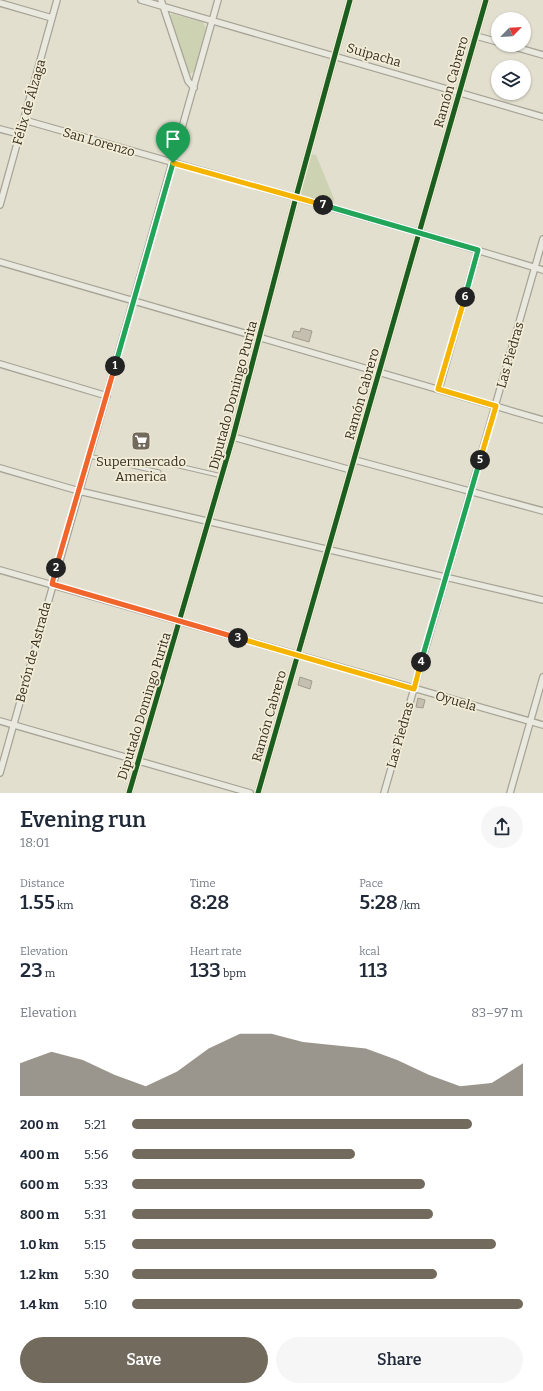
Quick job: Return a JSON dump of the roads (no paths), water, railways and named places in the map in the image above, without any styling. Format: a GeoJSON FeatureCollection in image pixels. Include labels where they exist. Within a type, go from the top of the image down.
{"type":"FeatureCollection","features":[{"type":"Feature","properties":{"kind":"street","name":"Félix de Álzaga"},"geometry":{"type":"LineString","coordinates":[[0,205],[57,0]]}},
{"type":"Feature","properties":{"kind":"street","name":"Suipacha"},"geometry":{"type":"LineString","coordinates":[[140,0],[543,117]]}},
{"type":"Feature","properties":{"kind":"street"},"geometry":{"type":"LineString","coordinates":[[161,0],[188,81],[194,88]]}},
{"type":"Feature","properties":{"kind":"street","name":"Berón de Astrada"},"geometry":{"type":"LineString","coordinates":[[0,773],[52,584],[134,302],[218,0]]}},
{"type":"Feature","properties":{"kind":"street","name":"Diputado Domingo Purita"},"geometry":{"type":"LineString","coordinates":[[129,793],[210,522],[350,0]]}},
{"type":"Feature","properties":{"kind":"street","name":"Ramón Cabrero"},"geometry":{"type":"LineString","coordinates":[[258,793],[486,0]]}},
{"type":"Feature","properties":{"kind":"street"},"geometry":{"type":"LineString","coordinates":[[0,3],[52,18]]}},
{"type":"Feature","properties":{"kind":"street"},"geometry":{"type":"LineString","coordinates":[[476,36],[491,40]]}},
{"type":"Feature","properties":{"kind":"street"},"geometry":{"type":"LineString","coordinates":[[531,52],[543,55]]}},
{"type":"Feature","properties":{"kind":"street","name":"San Lorenzo"},"geometry":{"type":"LineString","coordinates":[[24,120],[296,197],[543,270]]}},
{"type":"Feature","properties":{"kind":"street"},"geometry":{"type":"LineString","coordinates":[[0,129],[19,134]]}},
{"type":"Feature","properties":{"kind":"street","name":"Las Piedras"},"geometry":{"type":"LineString","coordinates":[[384,793],[543,239]]}},
{"type":"Feature","properties":{"kind":"street"},"geometry":{"type":"LineString","coordinates":[[438,389],[478,250]]}},
{"type":"Feature","properties":{"kind":"street"},"geometry":{"type":"LineString","coordinates":[[0,262],[260,339],[543,420]]}},
{"type":"Feature","properties":{"kind":"street"},"geometry":{"type":"LineString","coordinates":[[0,364],[107,396]]}},
{"type":"Feature","properties":{"kind":"street"},"geometry":{"type":"LineString","coordinates":[[233,437],[351,470]]}},
{"type":"Feature","properties":{"kind":"street"},"geometry":{"type":"LineString","coordinates":[[354,460],[543,511]]}},
{"type":"Feature","properties":{"kind":"street"},"geometry":{"type":"LineString","coordinates":[[0,468],[79,491],[543,600]]}},
{"type":"Feature","properties":{"kind":"street","name":"Oyuela"},"geometry":{"type":"LineString","coordinates":[[0,570],[543,725]]}},
{"type":"Feature","properties":{"kind":"street"},"geometry":{"type":"LineString","coordinates":[[510,793],[543,677]]}},
{"type":"Feature","properties":{"kind":"street"},"geometry":{"type":"LineString","coordinates":[[0,721],[250,793]]}},
{"type":"Feature","properties":{"kind":"lane"},"geometry":{"type":"LineString","coordinates":[[89,456],[159,472]]}},
{"type":"Feature","properties":{"kind":"lane"},"geometry":{"type":"LineString","coordinates":[[166,463],[222,476]]}},
{"type":"Feature","properties":{"kind":"place","name":"Supermercado America"},"geometry":{"type":"Point","coordinates":[141,441]}}]}
